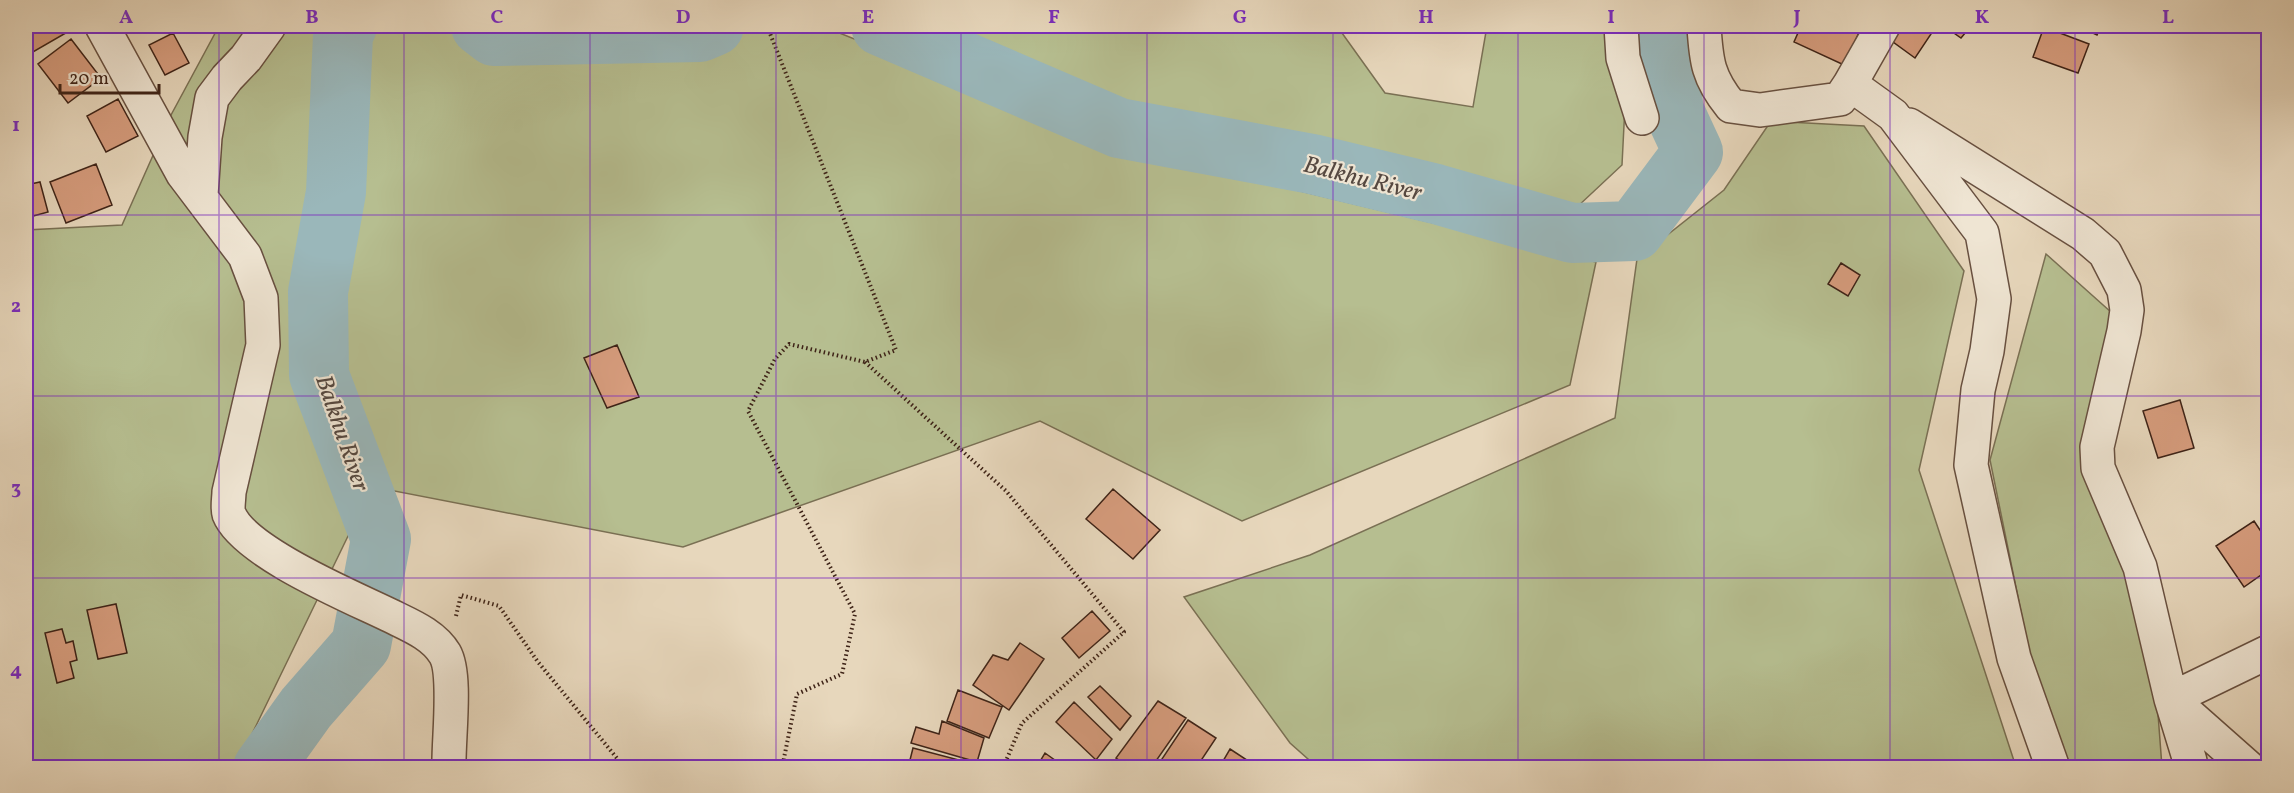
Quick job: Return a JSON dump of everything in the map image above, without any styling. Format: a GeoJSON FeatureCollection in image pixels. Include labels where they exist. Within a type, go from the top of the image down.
{"type":"FeatureCollection","features":[{"type":"Feature","properties":{"kind":"street"},"geometry":{"type":"LineString","coordinates":[[102,26],[183,174],[245,256],[261,298],[263,345],[229,492],[229,514],[246,537],[296,570],[422,631],[446,655],[451,687],[449,768]]}},
{"type":"Feature","properties":{"kind":"street"},"geometry":{"type":"LineString","coordinates":[[201,195],[205,137],[212,98],[246,58],[269,26]]}},
{"type":"Feature","properties":{"kind":"street"},"geometry":{"type":"LineString","coordinates":[[1621,26],[1623,58],[1642,118]]}},
{"type":"Feature","properties":{"kind":"street"},"geometry":{"type":"LineString","coordinates":[[1704,26],[1705,57],[1716,88],[1731,106],[1760,110],[1840,99],[1883,26]]}},
{"type":"Feature","properties":{"kind":"street"},"geometry":{"type":"LineString","coordinates":[[1850,84],[1893,115],[2083,234],[2105,253],[2124,290],[2127,310],[2124,331],[2097,447],[2098,468],[2140,567],[2171,699],[2190,761],[2189,768]]}},
{"type":"Feature","properties":{"kind":"street"},"geometry":{"type":"LineString","coordinates":[[1893,115],[1982,233],[1994,299],[1987,351],[1978,390],[1971,465],[2014,658],[2053,768]]}},
{"type":"Feature","properties":{"kind":"street"},"geometry":{"type":"LineString","coordinates":[[2171,699],[2268,652]]}},
{"type":"Feature","properties":{"kind":"street"},"geometry":{"type":"LineString","coordinates":[[2171,699],[2249,768]]}},
{"type":"Feature","properties":{"kind":"path"},"geometry":{"type":"LineString","coordinates":[[767,26],[896,350],[865,362]]}},
{"type":"Feature","properties":{"kind":"path"},"geometry":{"type":"LineString","coordinates":[[782,768],[797,694],[842,674],[855,614],[748,411],[775,359],[789,344],[865,362],[1006,491],[1124,632],[1022,723],[1003,768]]}},
{"type":"Feature","properties":{"kind":"path"},"geometry":{"type":"LineString","coordinates":[[446,655],[461,595],[499,606],[538,662],[625,768]]}},
{"type":"Feature","properties":{"kind":"green space"},"geometry":{"type":"Polygon","coordinates":[[[219,26],[822,26],[1134,151],[1596,262],[1570,385],[1242,521],[1040,421],[683,547],[369,486],[349,534],[236,767],[26,768],[26,230],[122,225],[171,115],[219,26]]]}},
{"type":"Feature","properties":{"kind":"green space"},"geometry":{"type":"Polygon","coordinates":[[[904,26],[1337,26],[1385,93],[1473,107],[1487,26],[1629,26],[1622,165],[1561,222],[1369,171],[1110,119],[904,26]]]}},
{"type":"Feature","properties":{"kind":"green space"},"geometry":{"type":"Polygon","coordinates":[[[1771,121],[1864,126],[1964,271],[1919,470],[2016,767],[1317,767],[1290,743],[1184,597],[1310,555],[1615,418],[1637,259],[1724,190],[1771,121]]]}},
{"type":"Feature","properties":{"kind":"green space"},"geometry":{"type":"Polygon","coordinates":[[[2046,254],[2112,313],[2089,460],[2141,621],[2158,714],[2162,767],[2057,767],[2040,705],[1990,460],[2046,254]]]}},
{"type":"Feature","properties":{"kind":"building"},"geometry":{"type":"Polygon","coordinates":[[[26,26],[68,26],[71,30],[26,56],[26,26]]]}},
{"type":"Feature","properties":{"kind":"building"},"geometry":{"type":"Polygon","coordinates":[[[1801,26],[1862,26],[1844,65],[1794,42],[1801,26]]]}},
{"type":"Feature","properties":{"kind":"building"},"geometry":{"type":"Polygon","coordinates":[[[1898,26],[1919,26],[1931,34],[1915,58],[1889,39],[1898,26]]]}},
{"type":"Feature","properties":{"kind":"building"},"geometry":{"type":"Polygon","coordinates":[[[1944,26],[1971,26],[1961,38],[1944,26]]]}},
{"type":"Feature","properties":{"kind":"building"},"geometry":{"type":"Polygon","coordinates":[[[2078,26],[2101,26],[2097,35],[2078,26]]]}},
{"type":"Feature","properties":{"kind":"building"},"geometry":{"type":"Polygon","coordinates":[[[2044,27],[2089,44],[2078,73],[2033,57],[2044,27]]]}},
{"type":"Feature","properties":{"kind":"building"},"geometry":{"type":"Polygon","coordinates":[[[173,33],[189,63],[165,75],[149,45],[173,33]]]}},
{"type":"Feature","properties":{"kind":"building"},"geometry":{"type":"Polygon","coordinates":[[[71,39],[101,78],[68,103],[38,64],[71,39]]]}},
{"type":"Feature","properties":{"kind":"building"},"geometry":{"type":"Polygon","coordinates":[[[118,99],[138,136],[106,152],[87,116],[118,99]]]}},
{"type":"Feature","properties":{"kind":"building"},"geometry":{"type":"Polygon","coordinates":[[[96,164],[112,205],[66,223],[50,182],[96,164]]]}},
{"type":"Feature","properties":{"kind":"building"},"geometry":{"type":"Polygon","coordinates":[[[40,182],[48,212],[26,218],[26,185],[40,182]]]}},
{"type":"Feature","properties":{"kind":"building"},"geometry":{"type":"Polygon","coordinates":[[[1841,263],[1860,275],[1848,296],[1828,284],[1841,263]]]}},
{"type":"Feature","properties":{"kind":"building"},"geometry":{"type":"Polygon","coordinates":[[[617,345],[639,397],[607,408],[584,358],[617,345]]]}},
{"type":"Feature","properties":{"kind":"building"},"geometry":{"type":"Polygon","coordinates":[[[2180,400],[2194,448],[2158,458],[2143,411],[2180,400]]]}},
{"type":"Feature","properties":{"kind":"building"},"geometry":{"type":"Polygon","coordinates":[[[1113,489],[1160,530],[1133,559],[1086,519],[1113,489]]]}},
{"type":"Feature","properties":{"kind":"building"},"geometry":{"type":"Polygon","coordinates":[[[2254,521],[2268,542],[2268,570],[2244,587],[2216,546],[2254,521]]]}},
{"type":"Feature","properties":{"kind":"building"},"geometry":{"type":"Polygon","coordinates":[[[116,604],[127,653],[98,659],[87,610],[116,604]]]}},
{"type":"Feature","properties":{"kind":"building"},"geometry":{"type":"Polygon","coordinates":[[[1092,611],[1110,631],[1079,658],[1062,638],[1092,611]]]}},
{"type":"Feature","properties":{"kind":"building"},"geometry":{"type":"Polygon","coordinates":[[[62,629],[66,643],[73,641],[77,660],[70,662],[74,678],[57,683],[45,633],[62,629]]]}},
{"type":"Feature","properties":{"kind":"building"},"geometry":{"type":"Polygon","coordinates":[[[1020,643],[1044,659],[1009,710],[973,685],[993,655],[1008,660],[1020,643]]]}},
{"type":"Feature","properties":{"kind":"building"},"geometry":{"type":"Polygon","coordinates":[[[1100,686],[1131,716],[1120,730],[1088,697],[1100,686]]]}},
{"type":"Feature","properties":{"kind":"building"},"geometry":{"type":"Polygon","coordinates":[[[958,690],[1002,707],[989,738],[947,721],[958,690]]]}},
{"type":"Feature","properties":{"kind":"building"},"geometry":{"type":"Polygon","coordinates":[[[1158,701],[1186,718],[1151,768],[1130,768],[1116,758],[1158,701]]]}},
{"type":"Feature","properties":{"kind":"building"},"geometry":{"type":"Polygon","coordinates":[[[1074,702],[1112,739],[1096,760],[1056,722],[1074,702]]]}},
{"type":"Feature","properties":{"kind":"building"},"geometry":{"type":"Polygon","coordinates":[[[1188,720],[1216,738],[1196,768],[1156,768],[1188,720]]]}},
{"type":"Feature","properties":{"kind":"building"},"geometry":{"type":"Polygon","coordinates":[[[942,721],[984,738],[977,762],[911,743],[916,727],[939,734],[942,721]]]}},
{"type":"Feature","properties":{"kind":"building"},"geometry":{"type":"Polygon","coordinates":[[[913,748],[974,764],[973,768],[908,768],[913,748]]]}},
{"type":"Feature","properties":{"kind":"building"},"geometry":{"type":"Polygon","coordinates":[[[1230,749],[1259,768],[1219,768],[1230,749]]]}},
{"type":"Feature","properties":{"kind":"building"},"geometry":{"type":"Polygon","coordinates":[[[1045,753],[1066,768],[1036,768],[1045,753]]]}},
{"type":"Feature","properties":{"kind":"waterway","name":"Balkhu River"},"geometry":{"type":"LineString","coordinates":[[263,768],[306,708],[361,645],[381,539],[319,375],[318,292],[336,192],[343,35],[347,26]]}},
{"type":"Feature","properties":{"kind":"waterway","name":"Balkhu River"},"geometry":{"type":"LineString","coordinates":[[481,26],[494,36],[700,32],[714,26]]}},
{"type":"Feature","properties":{"kind":"waterway","name":"Balkhu River"},"geometry":{"type":"LineString","coordinates":[[881,26],[1119,128],[1312,164],[1436,194],[1572,233],[1634,231],[1693,152],[1674,111],[1663,26]]}}]}
